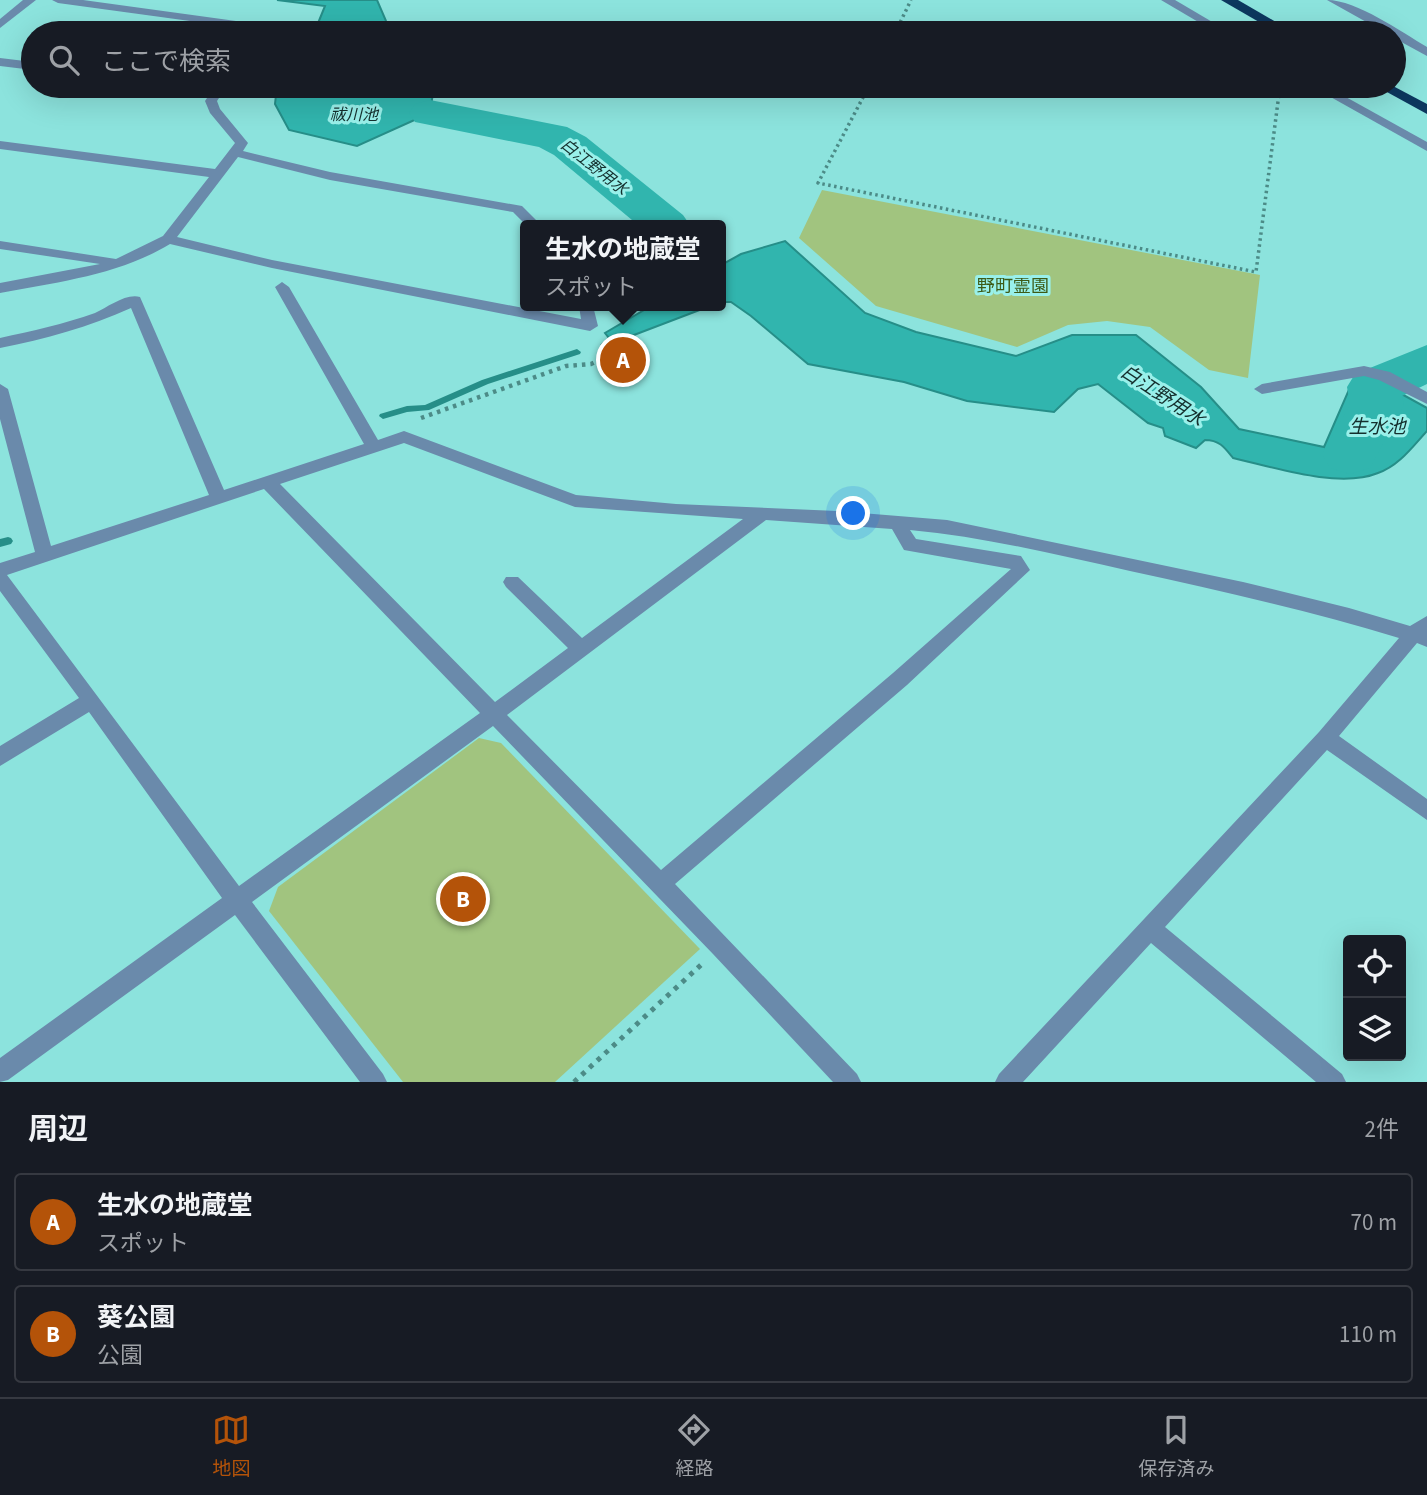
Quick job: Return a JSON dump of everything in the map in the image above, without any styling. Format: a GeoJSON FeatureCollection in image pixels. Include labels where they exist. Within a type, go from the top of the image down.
{"type":"FeatureCollection","features":[{"type":"Feature","properties":{"kind":"highway"},"geometry":{"type":"LineString","coordinates":[[1228,0],[1266,21]]}},
{"type":"Feature","properties":{"kind":"highway"},"geometry":{"type":"LineString","coordinates":[[1405,98],[1427,110]]}},
{"type":"Feature","properties":{"kind":"street"},"geometry":{"type":"LineString","coordinates":[[0,25],[30,0]]}},
{"type":"Feature","properties":{"kind":"street"},"geometry":{"type":"LineString","coordinates":[[58,0],[213,21]]}},
{"type":"Feature","properties":{"kind":"street"},"geometry":{"type":"LineString","coordinates":[[1167,0],[1204,21]]}},
{"type":"Feature","properties":{"kind":"street"},"geometry":{"type":"LineString","coordinates":[[1333,0],[1372,21]]}},
{"type":"Feature","properties":{"kind":"street"},"geometry":{"type":"LineString","coordinates":[[1406,40],[1427,52]]}},
{"type":"Feature","properties":{"kind":"street"},"geometry":{"type":"LineString","coordinates":[[0,62],[21,65]]}},
{"type":"Feature","properties":{"kind":"street"},"geometry":{"type":"LineString","coordinates":[[0,288],[75,274],[117,262],[152,250],[168,239],[242,143],[214,110],[211,101],[213,98]]}},
{"type":"Feature","properties":{"kind":"street"},"geometry":{"type":"LineString","coordinates":[[1339,98],[1427,147]]}},
{"type":"Feature","properties":{"kind":"street"},"geometry":{"type":"LineString","coordinates":[[0,145],[219,174]]}},
{"type":"Feature","properties":{"kind":"street"},"geometry":{"type":"LineString","coordinates":[[236,153],[330,176],[517,209],[529,220]]}},
{"type":"Feature","properties":{"kind":"street"},"geometry":{"type":"LineString","coordinates":[[168,239],[285,267],[590,327],[587,311]]}},
{"type":"Feature","properties":{"kind":"street"},"geometry":{"type":"LineString","coordinates":[[0,245],[117,262]]}},
{"type":"Feature","properties":{"kind":"street"},"geometry":{"type":"LineString","coordinates":[[282,286],[373,445]]}},
{"type":"Feature","properties":{"kind":"street"},"geometry":{"type":"LineString","coordinates":[[0,343],[54,331],[100,316],[135,300],[219,497]]}},
{"type":"Feature","properties":{"kind":"street"},"geometry":{"type":"LineString","coordinates":[[1262,389],[1364,371],[1384,376],[1427,399]]}},
{"type":"Feature","properties":{"kind":"street"},"geometry":{"type":"LineString","coordinates":[[0,389],[45,556]]}},
{"type":"Feature","properties":{"kind":"street"},"geometry":{"type":"LineString","coordinates":[[0,570],[404,437],[575,501],[947,527],[1098,557],[1422,632],[1007,1082]]}},
{"type":"Feature","properties":{"kind":"street"},"geometry":{"type":"LineString","coordinates":[[267,482],[492,715],[721,946],[849,1082]]}},
{"type":"Feature","properties":{"kind":"street"},"geometry":{"type":"LineString","coordinates":[[0,1072],[492,715],[761,515]]}},
{"type":"Feature","properties":{"kind":"street"},"geometry":{"type":"LineString","coordinates":[[660,884],[900,679],[1021,570],[1015,561],[910,545],[897,522]]}},
{"type":"Feature","properties":{"kind":"street"},"geometry":{"type":"LineString","coordinates":[[0,578],[236,900],[375,1082]]}},
{"type":"Feature","properties":{"kind":"street"},"geometry":{"type":"LineString","coordinates":[[512,582],[581,649]]}},
{"type":"Feature","properties":{"kind":"street"},"geometry":{"type":"LineString","coordinates":[[0,757],[92,700]]}},
{"type":"Feature","properties":{"kind":"street"},"geometry":{"type":"LineString","coordinates":[[1326,738],[1427,811]]}},
{"type":"Feature","properties":{"kind":"street"},"geometry":{"type":"LineString","coordinates":[[1150,928],[1334,1082]]}},
{"type":"Feature","properties":{"kind":"path"},"geometry":{"type":"LineString","coordinates":[[901,21],[911,0]]}},
{"type":"Feature","properties":{"kind":"path"},"geometry":{"type":"LineString","coordinates":[[863,98],[818,183],[1256,272],[1278,98]]}},
{"type":"Feature","properties":{"kind":"path"},"geometry":{"type":"LineString","coordinates":[[404,437],[406,424],[566,366],[591,364],[611,355],[590,327]]}},
{"type":"Feature","properties":{"kind":"path"},"geometry":{"type":"LineString","coordinates":[[574,1082],[721,946]]}},
{"type":"Feature","properties":{"kind":"green space","name":"野町霊園"},"geometry":{"type":"Polygon","coordinates":[[[822,190],[1260,275],[1248,378],[1209,370],[1150,327],[1107,321],[1068,325],[1017,347],[876,306],[799,238],[822,190]]]}},
{"type":"Feature","properties":{"kind":"green space"},"geometry":{"type":"Polygon","coordinates":[[[479,738],[501,743],[700,949],[555,1082],[403,1082],[269,911],[278,887],[479,738]]]}},
{"type":"Feature","properties":{"kind":"water"},"geometry":{"type":"Polygon","coordinates":[[[277,0],[377,0],[386,21],[319,21],[325,6],[277,0]]]}},
{"type":"Feature","properties":{"kind":"water","name":"祓川池"},"geometry":{"type":"Polygon","coordinates":[[[276,98],[432,98],[430,113],[357,146],[289,130],[275,104],[276,98]]]}},
{"type":"Feature","properties":{"kind":"water","name":"生水池"},"geometry":{"type":"Polygon","coordinates":[[[785,241],[865,313],[916,332],[1016,356],[1072,335],[1136,335],[1201,387],[1239,429],[1324,447],[1351,385],[1360,376],[1427,408],[1427,431],[1405,455],[1386,470],[1362,477],[1326,478],[1233,458],[1215,441],[1205,440],[1196,448],[1165,436],[1163,428],[1148,423],[1098,384],[1078,389],[1054,412],[967,401],[904,382],[808,364],[751,316],[731,302],[726,302],[726,262],[741,254],[785,241]]]}},
{"type":"Feature","properties":{"kind":"water"},"geometry":{"type":"Polygon","coordinates":[[[642,311],[697,311],[613,343],[605,333],[642,311]]]}},
{"type":"Feature","properties":{"kind":"waterway","name":"白江野用水"},"geometry":{"type":"LineString","coordinates":[[430,113],[552,136],[570,146],[660,220]]}},
{"type":"Feature","properties":{"kind":"waterway"},"geometry":{"type":"LineString","coordinates":[[383,416],[407,409],[426,408],[485,382],[577,352]]}},
{"type":"Feature","properties":{"kind":"waterway","name":"白江野用水"},"geometry":{"type":"LineString","coordinates":[[1350,454],[1377,405],[1374,387],[1427,363]]}},
{"type":"Feature","properties":{"kind":"waterway"},"geometry":{"type":"LineString","coordinates":[[0,543],[8,541]]}},
{"type":"Feature","properties":{"kind":"place","name":"生水の地蔵堂"},"geometry":{"type":"Point","coordinates":[623,360]}},
{"type":"Feature","properties":{"kind":"place","name":"葵公園"},"geometry":{"type":"Point","coordinates":[463,899]}}]}
